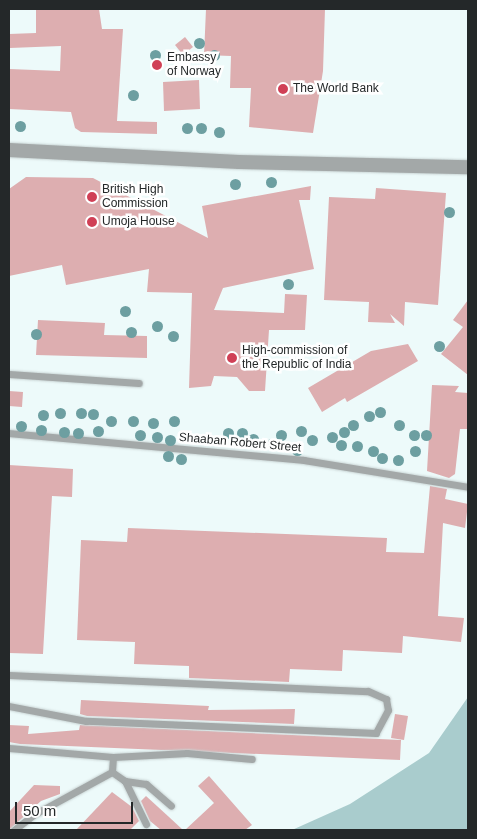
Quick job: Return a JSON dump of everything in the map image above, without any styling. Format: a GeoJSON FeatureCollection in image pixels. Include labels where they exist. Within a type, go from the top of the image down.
{"type":"FeatureCollection","features":[{"type":"Feature","properties":{"kind":"street"},"geometry":{"type":"LineString","coordinates":[[9,150],[239,162],[468,167]]}},
{"type":"Feature","properties":{"kind":"lane"},"geometry":{"type":"LineString","coordinates":[[9,374],[139,384]]}},
{"type":"Feature","properties":{"kind":"lane","name":"Shaaban Robert Street"},"geometry":{"type":"LineString","coordinates":[[9,434],[304,460],[468,487]]}},
{"type":"Feature","properties":{"kind":"lane"},"geometry":{"type":"LineString","coordinates":[[9,675],[368,691],[386,699],[388,710],[376,733],[86,721],[9,706]]}},
{"type":"Feature","properties":{"kind":"lane"},"geometry":{"type":"LineString","coordinates":[[9,748],[113,757],[186,753],[252,759]]}},
{"type":"Feature","properties":{"kind":"lane"},"geometry":{"type":"LineString","coordinates":[[112,772],[113,757]]}},
{"type":"Feature","properties":{"kind":"lane"},"geometry":{"type":"LineString","coordinates":[[112,772],[125,781],[146,784],[171,806]]}},
{"type":"Feature","properties":{"kind":"lane"},"geometry":{"type":"LineString","coordinates":[[14,830],[33,815],[112,772]]}},
{"type":"Feature","properties":{"kind":"lane"},"geometry":{"type":"LineString","coordinates":[[125,781],[146,824]]}},
{"type":"Feature","properties":{"kind":"shaded area"},"geometry":{"type":"Polygon","coordinates":[[[468,697],[468,830],[292,830],[350,804],[429,753],[468,697]]]}},
{"type":"Feature","properties":{"kind":"building"},"geometry":{"type":"Polygon","coordinates":[[[36,9],[99,9],[102,29],[123,29],[117,121],[157,122],[157,134],[81,132],[75,128],[71,112],[9,109],[9,69],[60,71],[61,46],[10,48],[9,34],[36,33],[36,9]]]}},
{"type":"Feature","properties":{"kind":"building"},"geometry":{"type":"Polygon","coordinates":[[[206,9],[325,9],[323,71],[313,133],[249,127],[251,88],[230,88],[231,56],[204,55],[206,9]]]}},
{"type":"Feature","properties":{"kind":"building"},"geometry":{"type":"Polygon","coordinates":[[[185,37],[193,47],[183,55],[175,45],[185,37]]]}},
{"type":"Feature","properties":{"kind":"building"},"geometry":{"type":"Polygon","coordinates":[[[199,80],[200,109],[164,111],[163,82],[199,80]]]}},
{"type":"Feature","properties":{"kind":"building"},"geometry":{"type":"Polygon","coordinates":[[[26,177],[93,178],[208,238],[202,206],[311,186],[310,200],[299,200],[314,269],[223,288],[214,310],[284,313],[285,294],[307,295],[305,330],[269,330],[265,391],[249,391],[237,377],[214,376],[211,386],[189,388],[192,293],[147,292],[149,269],[66,285],[62,265],[9,276],[9,189],[26,177]]]}},
{"type":"Feature","properties":{"kind":"building"},"geometry":{"type":"Polygon","coordinates":[[[376,188],[446,193],[438,305],[405,302],[404,326],[390,314],[395,323],[368,322],[369,302],[324,300],[329,197],[375,199],[376,188]]]}},
{"type":"Feature","properties":{"kind":"building"},"geometry":{"type":"Polygon","coordinates":[[[468,300],[468,375],[441,354],[463,327],[453,320],[468,300]]]}},
{"type":"Feature","properties":{"kind":"building"},"geometry":{"type":"Polygon","coordinates":[[[38,320],[105,323],[104,335],[147,336],[147,358],[36,355],[38,320]]]}},
{"type":"Feature","properties":{"kind":"building"},"geometry":{"type":"Polygon","coordinates":[[[408,344],[418,361],[347,402],[345,398],[322,412],[308,388],[371,351],[408,344]]]}},
{"type":"Feature","properties":{"kind":"building"},"geometry":{"type":"Polygon","coordinates":[[[432,385],[459,386],[455,392],[468,393],[468,429],[460,429],[455,474],[449,478],[427,471],[432,385]]]}},
{"type":"Feature","properties":{"kind":"building"},"geometry":{"type":"Polygon","coordinates":[[[9,391],[23,392],[22,407],[9,406],[9,391]]]}},
{"type":"Feature","properties":{"kind":"building"},"geometry":{"type":"Polygon","coordinates":[[[9,465],[73,469],[72,497],[52,496],[43,654],[9,653],[9,465]]]}},
{"type":"Feature","properties":{"kind":"building"},"geometry":{"type":"Polygon","coordinates":[[[430,486],[447,489],[445,499],[468,504],[465,528],[443,523],[438,616],[464,618],[461,642],[403,636],[402,653],[343,650],[342,671],[290,669],[289,682],[189,678],[189,666],[134,664],[135,642],[77,640],[81,540],[127,542],[128,528],[387,538],[386,552],[424,553],[430,486]]]}},
{"type":"Feature","properties":{"kind":"building"},"geometry":{"type":"Polygon","coordinates":[[[81,700],[209,706],[208,710],[295,709],[294,724],[87,716],[80,714],[81,700]]]}},
{"type":"Feature","properties":{"kind":"building"},"geometry":{"type":"Polygon","coordinates":[[[395,714],[408,716],[404,740],[391,738],[395,714]]]}},
{"type":"Feature","properties":{"kind":"building"},"geometry":{"type":"Polygon","coordinates":[[[9,725],[29,726],[28,734],[79,730],[80,725],[401,740],[400,760],[20,744],[9,742],[9,725]]]}},
{"type":"Feature","properties":{"kind":"building"},"geometry":{"type":"Polygon","coordinates":[[[209,776],[252,825],[245,830],[185,830],[214,803],[198,786],[209,776]]]}},
{"type":"Feature","properties":{"kind":"building"},"geometry":{"type":"Polygon","coordinates":[[[34,785],[60,786],[60,794],[41,801],[9,830],[9,812],[34,785]]]}},
{"type":"Feature","properties":{"kind":"building"},"geometry":{"type":"Polygon","coordinates":[[[112,792],[132,807],[139,821],[130,830],[76,830],[112,792]]]}},
{"type":"Feature","properties":{"kind":"building"},"geometry":{"type":"Polygon","coordinates":[[[146,796],[183,830],[161,830],[150,821],[141,801],[146,796]]]}},
{"type":"Feature","properties":{"kind":"place","name":"Embassy of Norway"},"geometry":{"type":"Point","coordinates":[157,65]}},
{"type":"Feature","properties":{"kind":"place","name":"The World Bank"},"geometry":{"type":"Point","coordinates":[283,89]}},
{"type":"Feature","properties":{"kind":"place","name":"British High Commission"},"geometry":{"type":"Point","coordinates":[92,197]}},
{"type":"Feature","properties":{"kind":"place","name":"Umoja House"},"geometry":{"type":"Point","coordinates":[92,222]}},
{"type":"Feature","properties":{"kind":"place","name":"High-commission of the Republic of India"},"geometry":{"type":"Point","coordinates":[232,358]}}]}
